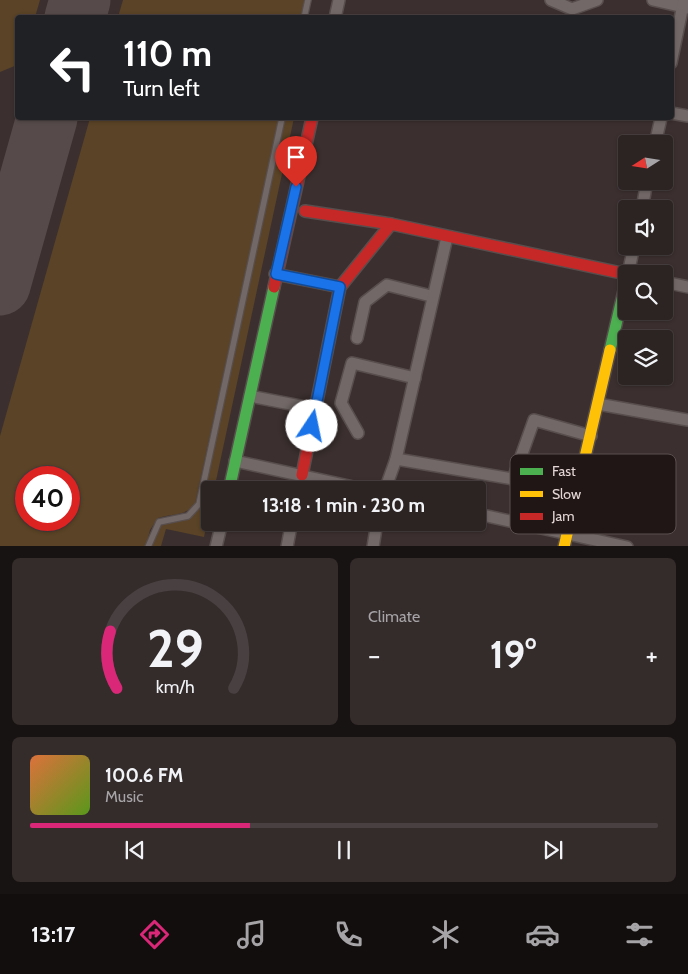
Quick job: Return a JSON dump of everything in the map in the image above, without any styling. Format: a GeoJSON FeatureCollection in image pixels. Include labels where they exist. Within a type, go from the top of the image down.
{"type":"FeatureCollection","features":[{"type":"Feature","properties":{"kind":"street"},"geometry":{"type":"LineString","coordinates":[[336,15],[339,0]]}},
{"type":"Feature","properties":{"kind":"street"},"geometry":{"type":"LineString","coordinates":[[551,0],[572,9],[597,0]]}},
{"type":"Feature","properties":{"kind":"street"},"geometry":{"type":"LineString","coordinates":[[653,0],[685,5],[674,51]]}},
{"type":"Feature","properties":{"kind":"street"},"geometry":{"type":"LineString","coordinates":[[674,114],[688,116]]}},
{"type":"Feature","properties":{"kind":"street"},"geometry":{"type":"LineString","coordinates":[[231,481],[312,120]]}},
{"type":"Feature","properties":{"kind":"street"},"geometry":{"type":"LineString","coordinates":[[657,135],[661,120]]}},
{"type":"Feature","properties":{"kind":"street"},"geometry":{"type":"LineString","coordinates":[[305,211],[391,224],[618,272]]}},
{"type":"Feature","properties":{"kind":"street"},"geometry":{"type":"LineString","coordinates":[[302,476],[340,287],[391,224]]}},
{"type":"Feature","properties":{"kind":"street"},"geometry":{"type":"LineString","coordinates":[[388,481],[396,458],[415,378],[431,296],[447,237]]}},
{"type":"Feature","properties":{"kind":"street"},"geometry":{"type":"LineString","coordinates":[[276,274],[340,287]]}},
{"type":"Feature","properties":{"kind":"street"},"geometry":{"type":"LineString","coordinates":[[673,284],[688,287]]}},
{"type":"Feature","properties":{"kind":"street"},"geometry":{"type":"LineString","coordinates":[[357,338],[364,302],[386,285],[431,296]]}},
{"type":"Feature","properties":{"kind":"street"},"geometry":{"type":"LineString","coordinates":[[586,454],[618,317]]}},
{"type":"Feature","properties":{"kind":"street"},"geometry":{"type":"LineString","coordinates":[[358,433],[341,403],[352,364],[415,378]]}},
{"type":"Feature","properties":{"kind":"street"},"geometry":{"type":"LineString","coordinates":[[250,396],[316,409]]}},
{"type":"Feature","properties":{"kind":"street"},"geometry":{"type":"LineString","coordinates":[[598,404],[688,420]]}},
{"type":"Feature","properties":{"kind":"street"},"geometry":{"type":"LineString","coordinates":[[522,454],[534,420],[591,436]]}},
{"type":"Feature","properties":{"kind":"street"},"geometry":{"type":"LineString","coordinates":[[396,458],[510,478]]}},
{"type":"Feature","properties":{"kind":"street"},"geometry":{"type":"LineString","coordinates":[[235,461],[325,481]]}},
{"type":"Feature","properties":{"kind":"street"},"geometry":{"type":"LineString","coordinates":[[486,516],[510,521]]}},
{"type":"Feature","properties":{"kind":"street"},"geometry":{"type":"LineString","coordinates":[[216,546],[220,531]]}},
{"type":"Feature","properties":{"kind":"street"},"geometry":{"type":"LineString","coordinates":[[287,546],[290,531]]}},
{"type":"Feature","properties":{"kind":"street"},"geometry":{"type":"LineString","coordinates":[[373,546],[376,531]]}},
{"type":"Feature","properties":{"kind":"street"},"geometry":{"type":"LineString","coordinates":[[569,534],[604,544],[627,546]]}},
{"type":"Feature","properties":{"kind":"lane"},"geometry":{"type":"LineString","coordinates":[[305,15],[308,0]]}},
{"type":"Feature","properties":{"kind":"lane"},"geometry":{"type":"LineString","coordinates":[[148,546],[159,522],[188,516],[199,504],[282,120]]}},
{"type":"Feature","properties":{"kind":"shaded area"},"geometry":{"type":"Polygon","coordinates":[[[0,0],[40,0],[36,15],[15,15],[15,66],[0,72],[0,0]]]}},
{"type":"Feature","properties":{"kind":"shaded area"},"geometry":{"type":"Polygon","coordinates":[[[123,0],[305,0],[301,15],[119,15],[123,0]]]}},
{"type":"Feature","properties":{"kind":"shaded area"},"geometry":{"type":"Polygon","coordinates":[[[89,120],[279,120],[195,504],[182,513],[158,518],[150,530],[146,546],[0,546],[0,436],[89,120]]]}},
{"type":"Feature","properties":{"kind":"shaded area"},"geometry":{"type":"Polygon","coordinates":[[[284,120],[294,120],[216,481],[206,481],[284,120]]]}},
{"type":"Feature","properties":{"kind":"shaded area"},"geometry":{"type":"Polygon","coordinates":[[[201,502],[201,531],[205,531],[204,537],[166,529],[161,546],[151,546],[156,531],[161,526],[185,519],[196,513],[201,502]]]}},
{"type":"Feature","properties":{"kind":"runway"},"geometry":{"type":"LineString","coordinates":[[76,15],[80,0]]}},
{"type":"Feature","properties":{"kind":"runway"},"geometry":{"type":"LineString","coordinates":[[0,285],[46,120]]}},
{"type":"Feature","properties":{"kind":"traffic: fast"},"geometry":{"type":"LineString","coordinates":[[231,481],[274,287]]}},
{"type":"Feature","properties":{"kind":"traffic: fast"},"geometry":{"type":"LineString","coordinates":[[610,350],[618,316]]}},
{"type":"Feature","properties":{"kind":"traffic: slow"},"geometry":{"type":"LineString","coordinates":[[586,454],[610,350]]}},
{"type":"Feature","properties":{"kind":"traffic: slow"},"geometry":{"type":"LineString","coordinates":[[564,546],[567,534]]}},
{"type":"Feature","properties":{"kind":"traffic: jam"},"geometry":{"type":"LineString","coordinates":[[274,287],[312,120]]}},
{"type":"Feature","properties":{"kind":"traffic: jam"},"geometry":{"type":"LineString","coordinates":[[305,211],[391,224],[618,272]]}},
{"type":"Feature","properties":{"kind":"traffic: jam"},"geometry":{"type":"LineString","coordinates":[[302,475],[340,287],[391,224]]}},
{"type":"Feature","properties":{"kind":"route"},"geometry":{"type":"LineString","coordinates":[[296,187],[276,274],[340,287],[312,426]]}}]}
